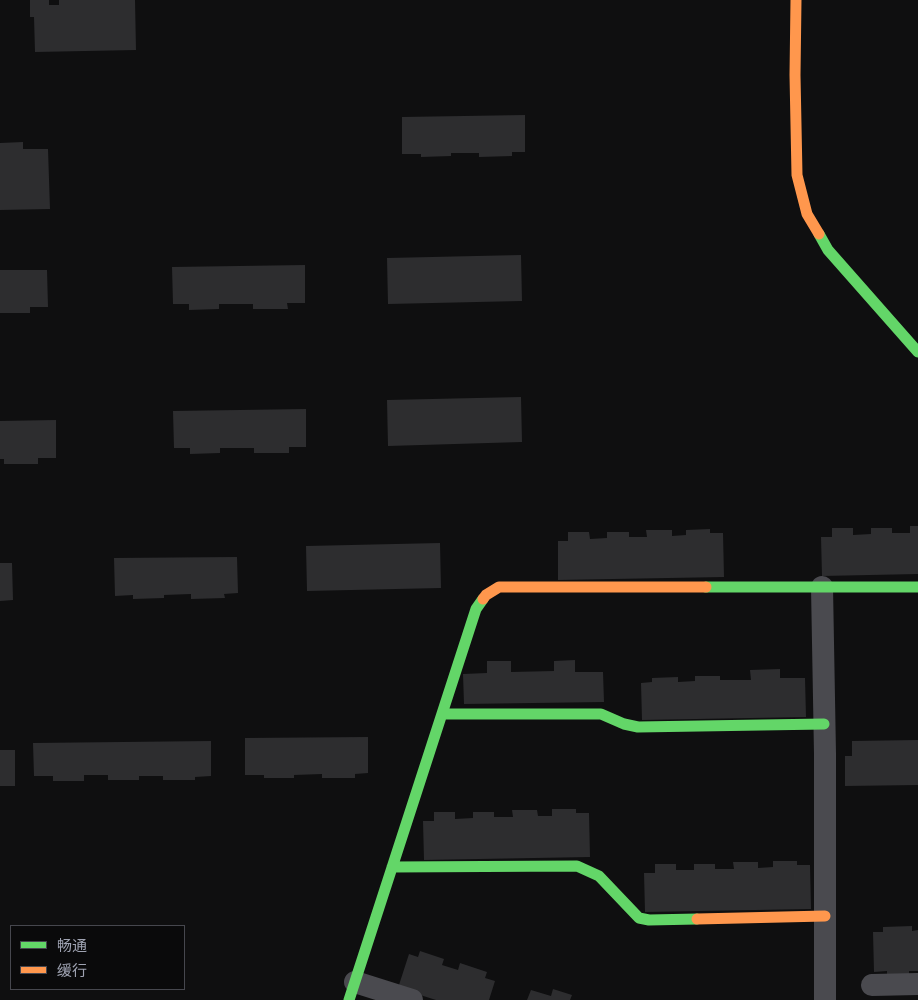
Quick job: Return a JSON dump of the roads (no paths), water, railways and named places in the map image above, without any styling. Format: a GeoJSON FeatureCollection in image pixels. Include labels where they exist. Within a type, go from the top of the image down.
{"type":"FeatureCollection","features":[{"type":"Feature","properties":{"kind":"street"},"geometry":{"type":"LineString","coordinates":[[796,0],[797,175],[808,214],[828,250],[918,352]]}},
{"type":"Feature","properties":{"kind":"street"},"geometry":{"type":"LineString","coordinates":[[412,1000],[352,991],[476,609],[486,595],[499,587],[918,587]]}},
{"type":"Feature","properties":{"kind":"street"},"geometry":{"type":"LineString","coordinates":[[822,587],[825,1000]]}},
{"type":"Feature","properties":{"kind":"street"},"geometry":{"type":"LineString","coordinates":[[442,714],[601,714],[624,724],[638,727],[824,724]]}},
{"type":"Feature","properties":{"kind":"street"},"geometry":{"type":"LineString","coordinates":[[392,867],[577,866],[599,876],[639,918],[649,920],[825,916]]}},
{"type":"Feature","properties":{"kind":"street"},"geometry":{"type":"LineString","coordinates":[[872,985],[918,984]]}}]}
